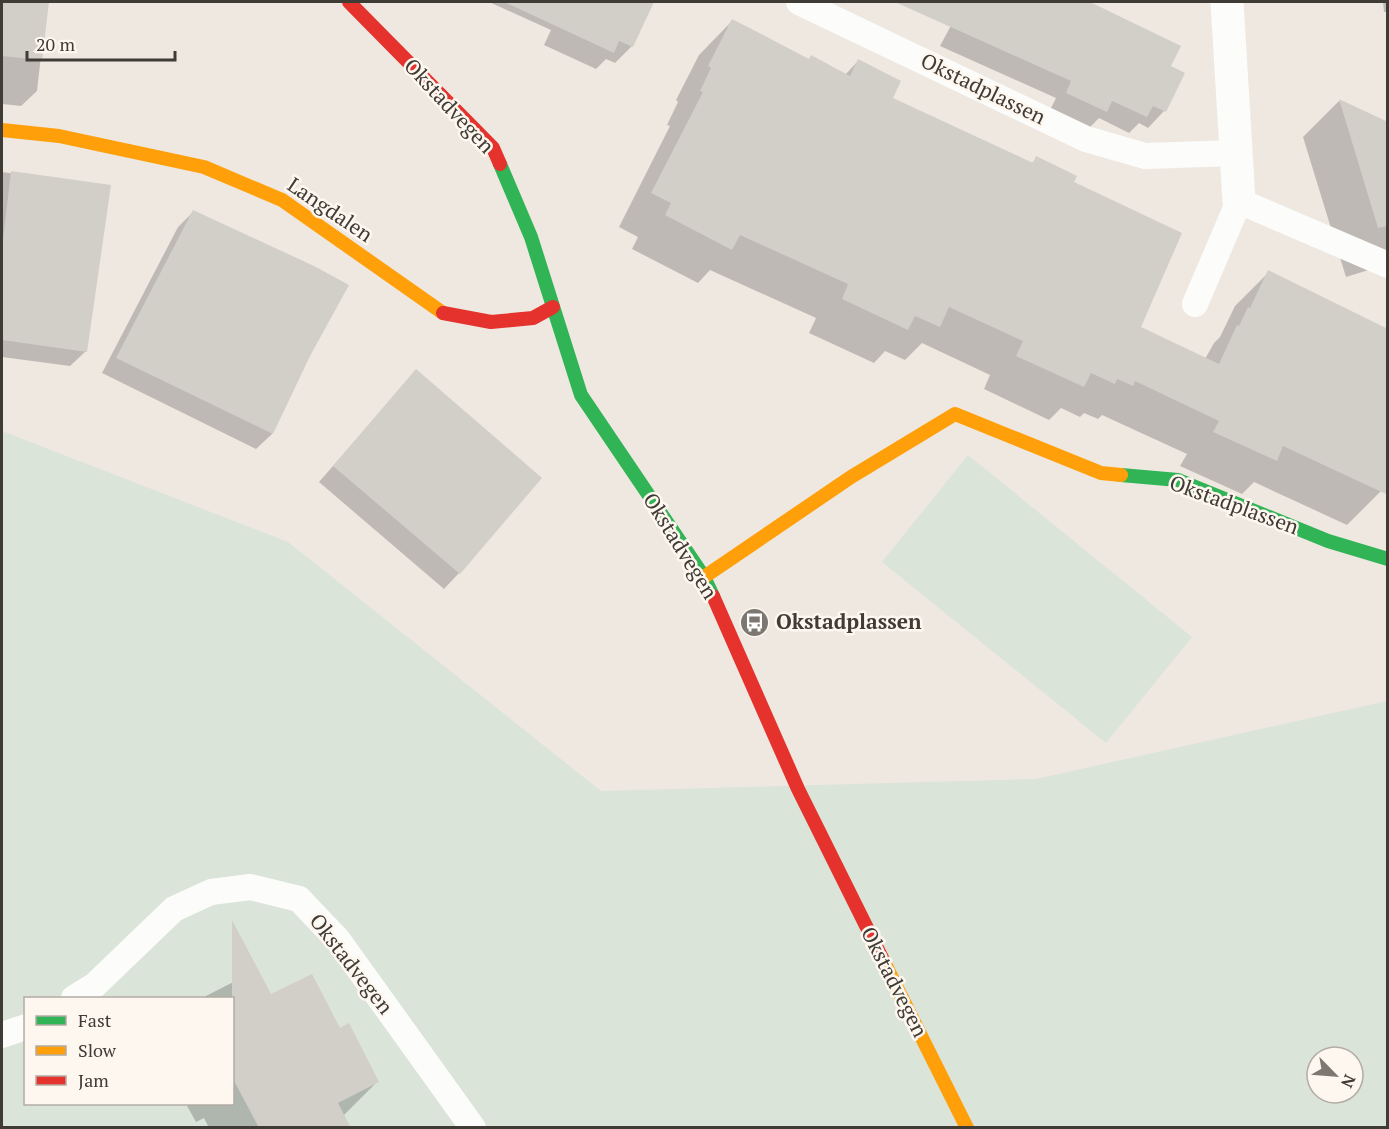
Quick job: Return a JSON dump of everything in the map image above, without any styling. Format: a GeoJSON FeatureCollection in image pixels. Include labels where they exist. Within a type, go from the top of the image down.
{"type":"FeatureCollection","features":[{"type":"Feature","properties":{"kind":"street","name":"Okstadvegen"},"geometry":{"type":"LineString","coordinates":[[349,2],[493,148],[531,237],[581,395],[704,577],[798,789],[967,1128]]}},
{"type":"Feature","properties":{"kind":"street"},"geometry":{"type":"LineString","coordinates":[[1227,2],[1239,201]]}},
{"type":"Feature","properties":{"kind":"street","name":"Langdalen"},"geometry":{"type":"LineString","coordinates":[[2,130],[59,136],[204,167],[282,200],[444,313],[491,322],[533,318],[553,307]]}},
{"type":"Feature","properties":{"kind":"street","name":"Okstadplassen"},"geometry":{"type":"LineString","coordinates":[[704,577],[851,477],[955,414],[1101,473],[1178,480],[1328,541],[1388,560]]}},
{"type":"Feature","properties":{"kind":"lane","name":"Okstadplassen"},"geometry":{"type":"LineString","coordinates":[[799,2],[844,11],[1086,139],[1145,156],[1236,153]]}},
{"type":"Feature","properties":{"kind":"lane"},"geometry":{"type":"LineString","coordinates":[[1195,304],[1239,201],[1388,265]]}},
{"type":"Feature","properties":{"kind":"lane","name":"Okstadvegen"},"geometry":{"type":"LineString","coordinates":[[77,997],[95,985],[174,909],[211,892],[250,887],[299,899],[338,940],[473,1128]]}},
{"type":"Feature","properties":{"kind":"lane"},"geometry":{"type":"LineString","coordinates":[[2,1035],[24,1028]]}},
{"type":"Feature","properties":{"kind":"shaded area"},"geometry":{"type":"Polygon","coordinates":[[[2,431],[288,542],[601,791],[1036,779],[1387,701],[1387,1127],[2,1128],[2,431]]]}},
{"type":"Feature","properties":{"kind":"shaded area"},"geometry":{"type":"Polygon","coordinates":[[[968,455],[1192,637],[1106,743],[882,562],[968,455]]]}},
{"type":"Feature","properties":{"kind":"building"},"geometry":{"type":"Polygon","coordinates":[[[2,2],[49,2],[42,60],[2,56],[2,2]]]}},
{"type":"Feature","properties":{"kind":"building"},"geometry":{"type":"Polygon","coordinates":[[[504,2],[654,2],[633,47],[619,41],[614,53],[504,2]]]}},
{"type":"Feature","properties":{"kind":"building"},"geometry":{"type":"Polygon","coordinates":[[[895,2],[1090,2],[1181,46],[1171,66],[1185,73],[1166,112],[1153,106],[1147,117],[1112,101],[1107,112],[1066,93],[1071,81],[895,2]]]}},
{"type":"Feature","properties":{"kind":"building"},"geometry":{"type":"Polygon","coordinates":[[[732,19],[809,59],[811,55],[850,76],[858,59],[901,81],[893,98],[1033,163],[1036,156],[1077,176],[1074,182],[1182,233],[1141,327],[1219,364],[1237,325],[1239,326],[1248,307],[1250,308],[1268,270],[1388,329],[1388,495],[1283,446],[1277,461],[1213,432],[1219,421],[1135,381],[1133,386],[1117,379],[1115,384],[1091,373],[1084,387],[1016,356],[1023,341],[949,307],[940,327],[915,316],[908,330],[842,299],[848,284],[740,235],[732,250],[665,215],[671,203],[651,193],[703,92],[700,91],[711,68],[708,66],[732,19]]]}},
{"type":"Feature","properties":{"kind":"building"},"geometry":{"type":"Polygon","coordinates":[[[1339,99],[1388,122],[1388,226],[1378,228],[1339,99]]]}},
{"type":"Feature","properties":{"kind":"building"},"geometry":{"type":"Polygon","coordinates":[[[11,171],[111,185],[87,352],[2,340],[2,249],[11,171]]]}},
{"type":"Feature","properties":{"kind":"building"},"geometry":{"type":"Polygon","coordinates":[[[193,210],[314,266],[349,285],[310,356],[273,434],[116,358],[193,210]]]}},
{"type":"Feature","properties":{"kind":"building"},"geometry":{"type":"Polygon","coordinates":[[[416,369],[542,478],[460,574],[333,466],[416,369]]]}},
{"type":"Feature","properties":{"kind":"building"},"geometry":{"type":"Polygon","coordinates":[[[232,920],[271,994],[312,974],[340,1028],[349,1023],[379,1082],[338,1103],[351,1128],[259,1128],[234,1081],[234,997],[232,997],[232,920]]]}},
{"type":"Feature","properties":{"kind":"traffic: fast"},"geometry":{"type":"LineString","coordinates":[[500,164],[531,237],[581,395],[704,577],[713,596]]}},
{"type":"Feature","properties":{"kind":"traffic: fast"},"geometry":{"type":"LineString","coordinates":[[1121,475],[1178,480],[1328,541],[1388,559]]}},
{"type":"Feature","properties":{"kind":"traffic: slow"},"geometry":{"type":"LineString","coordinates":[[2,130],[59,136],[204,167],[282,200],[443,313]]}},
{"type":"Feature","properties":{"kind":"traffic: slow"},"geometry":{"type":"LineString","coordinates":[[704,577],[851,477],[955,414],[1101,473],[1121,475]]}},
{"type":"Feature","properties":{"kind":"traffic: slow"},"geometry":{"type":"LineString","coordinates":[[882,958],[967,1128]]}},
{"type":"Feature","properties":{"kind":"traffic: jam"},"geometry":{"type":"LineString","coordinates":[[349,2],[493,148],[500,164]]}},
{"type":"Feature","properties":{"kind":"traffic: jam"},"geometry":{"type":"LineString","coordinates":[[443,313],[491,322],[533,318],[553,307]]}},
{"type":"Feature","properties":{"kind":"traffic: jam"},"geometry":{"type":"LineString","coordinates":[[713,596],[798,789],[882,958]]}},
{"type":"Feature","properties":{"kind":"place","name":"Okstadplassen"},"geometry":{"type":"Point","coordinates":[755,622]}}]}
